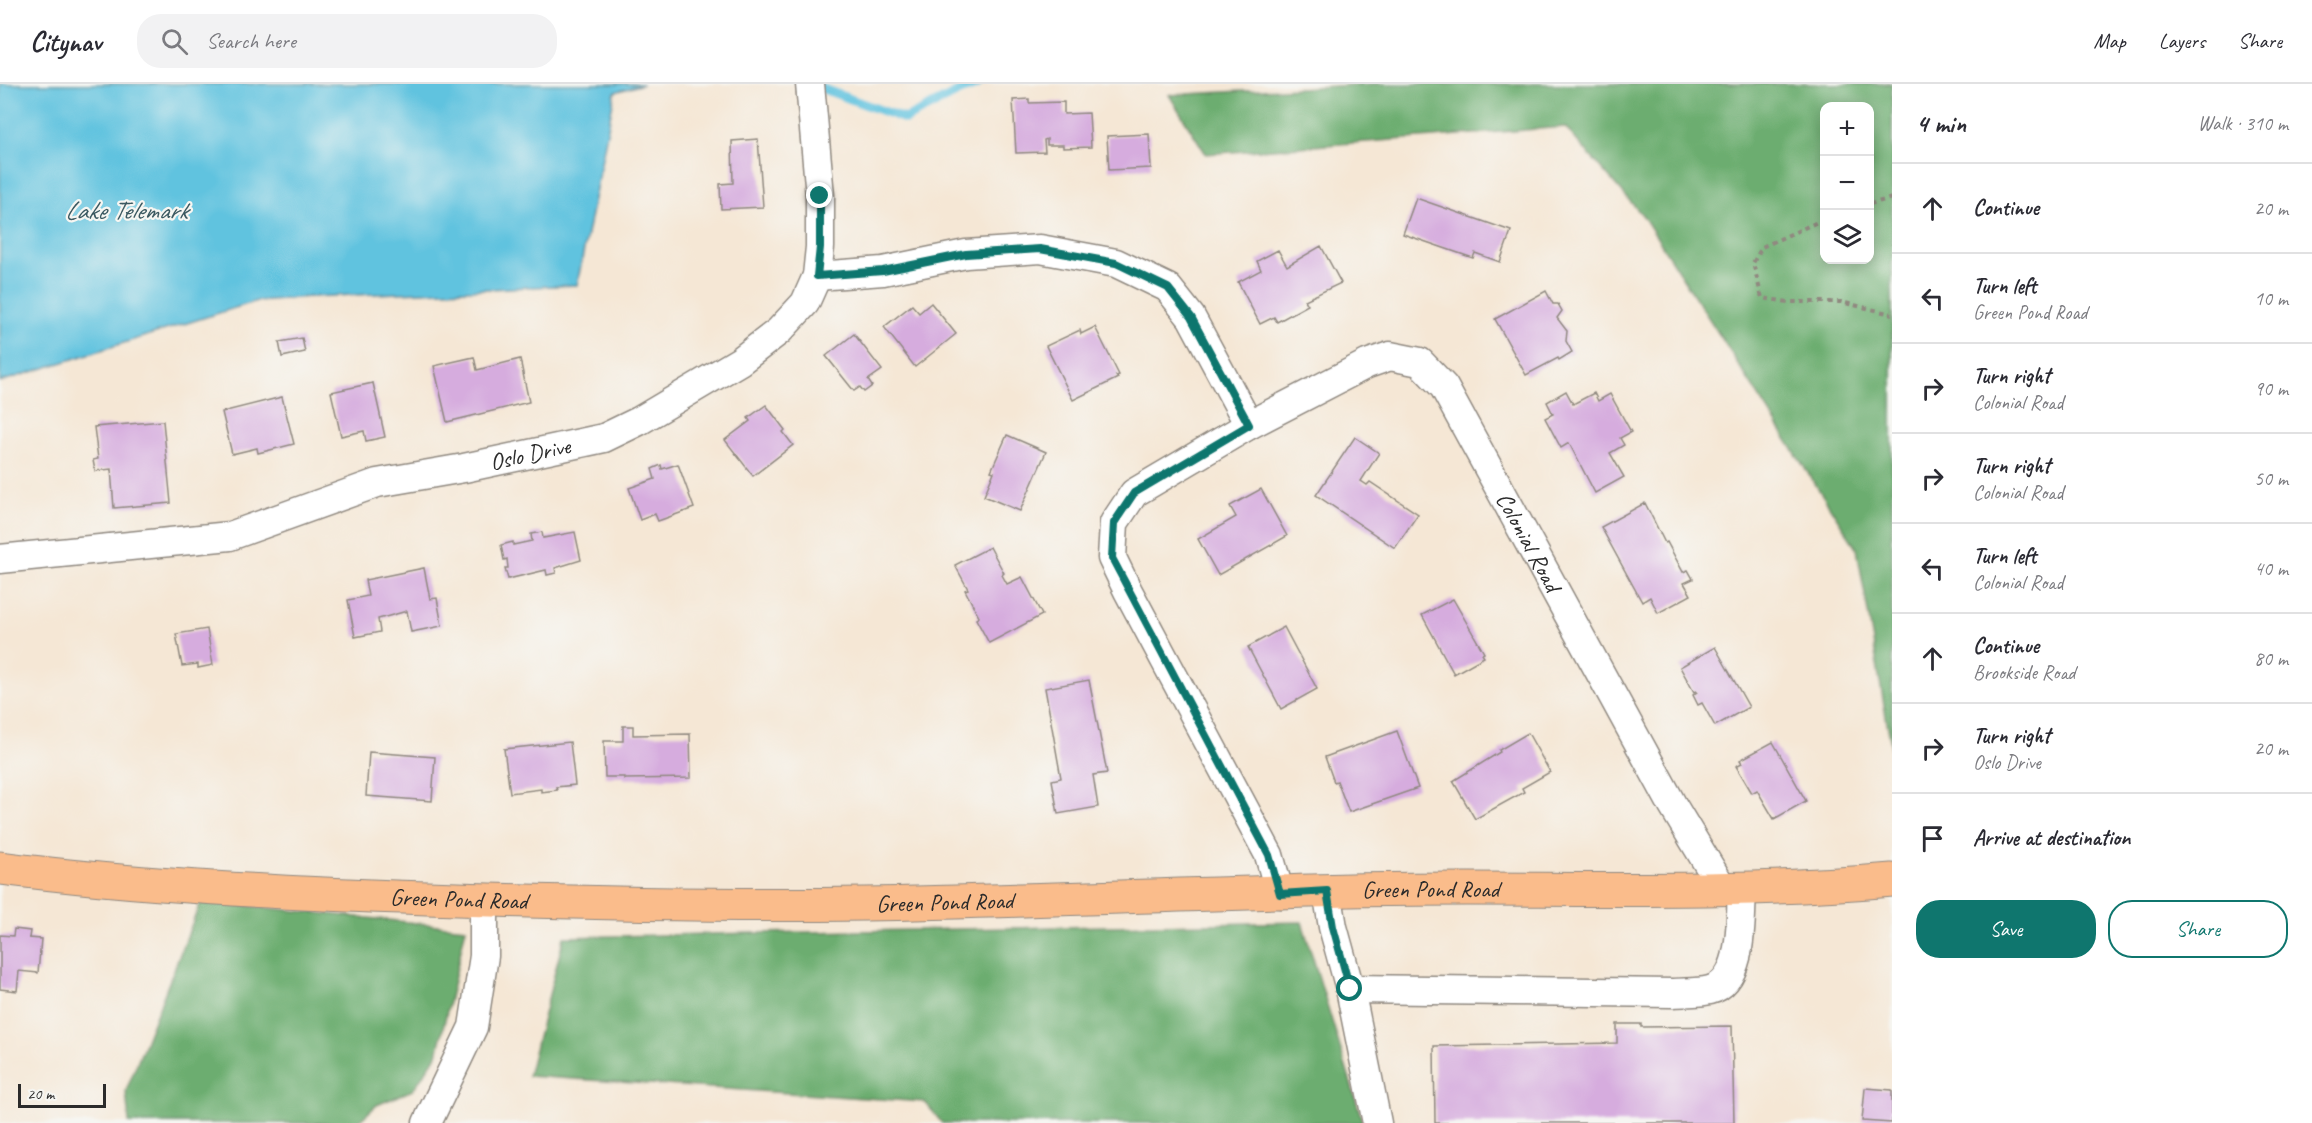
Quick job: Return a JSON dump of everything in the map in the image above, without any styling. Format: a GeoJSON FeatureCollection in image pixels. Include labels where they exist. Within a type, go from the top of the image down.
{"type":"FeatureCollection","features":[{"type":"Feature","properties":{"kind":"main road","name":"Green Pond Road"},"geometry":{"type":"LineString","coordinates":[[0,868],[194,888],[484,900],[732,905],[1280,894],[1327,891],[1732,889],[1892,880]]}},
{"type":"Feature","properties":{"kind":"street","name":"Oslo Drive"},"geometry":{"type":"LineString","coordinates":[[0,559],[230,536],[377,483],[465,468],[604,438],[639,421],[748,355],[779,331],[805,303],[817,276],[820,247],[820,196],[811,97]]}},
{"type":"Feature","properties":{"kind":"street"},"geometry":{"type":"LineString","coordinates":[[817,276],[883,271],[966,254],[1040,249],[1116,263],[1168,288],[1191,317],[1249,425]]}},
{"type":"Feature","properties":{"kind":"street","name":"Colonial Road"},"geometry":{"type":"LineString","coordinates":[[1280,894],[1269,855],[1112,558],[1114,523],[1134,493],[1249,425],[1367,364],[1390,356],[1420,362],[1444,387],[1673,806],[1732,889]]}},
{"type":"Feature","properties":{"kind":"street"},"geometry":{"type":"LineString","coordinates":[[1350,989],[1660,993],[1711,990],[1727,980],[1738,953],[1732,889]]}},
{"type":"Feature","properties":{"kind":"street"},"geometry":{"type":"LineString","coordinates":[[1327,891],[1333,927],[1350,989],[1377,1123]]}},
{"type":"Feature","properties":{"kind":"street"},"geometry":{"type":"LineString","coordinates":[[427,1123],[473,1027],[484,956],[484,900]]}},
{"type":"Feature","properties":{"kind":"path"},"geometry":{"type":"LineString","coordinates":[[1874,203],[1892,198]]}},
{"type":"Feature","properties":{"kind":"path"},"geometry":{"type":"LineString","coordinates":[[1820,221],[1762,247],[1753,263],[1762,298],[1788,302],[1841,302],[1892,314]]}},
{"type":"Feature","properties":{"kind":"green space"},"geometry":{"type":"Polygon","coordinates":[[[1373,84],[1892,84],[1892,751],[1857,549],[1643,216],[1565,127],[1206,154],[1169,95],[1373,84]]]}},
{"type":"Feature","properties":{"kind":"green space"},"geometry":{"type":"Polygon","coordinates":[[[201,901],[466,928],[437,1055],[413,1090],[377,1105],[357,1123],[129,1123],[126,1091],[201,901]]]}},
{"type":"Feature","properties":{"kind":"green space"},"geometry":{"type":"Polygon","coordinates":[[[1302,922],[1363,1123],[942,1123],[925,1102],[528,1076],[564,937],[1302,922]]]}},
{"type":"Feature","properties":{"kind":"water","name":"Lake Telemark"},"geometry":{"type":"Polygon","coordinates":[[[0,84],[643,84],[615,92],[577,285],[257,301],[0,382],[0,84]]]}},
{"type":"Feature","properties":{"kind":"building"},"geometry":{"type":"Polygon","coordinates":[[[1029,99],[1029,103],[1064,102],[1064,114],[1089,113],[1091,147],[1063,148],[1063,145],[1047,145],[1047,139],[1044,140],[1045,152],[1016,153],[1013,100],[1029,99]]]}},
{"type":"Feature","properties":{"kind":"building"},"geometry":{"type":"Polygon","coordinates":[[[1149,134],[1151,168],[1109,170],[1107,136],[1149,134]]]}},
{"type":"Feature","properties":{"kind":"building"},"geometry":{"type":"Polygon","coordinates":[[[758,139],[763,207],[721,209],[720,184],[733,183],[732,141],[758,139]]]}},
{"type":"Feature","properties":{"kind":"building"},"geometry":{"type":"Polygon","coordinates":[[[1416,198],[1511,231],[1500,262],[1475,253],[1473,258],[1403,234],[1416,198]]]}},
{"type":"Feature","properties":{"kind":"building"},"geometry":{"type":"Polygon","coordinates":[[[1321,246],[1341,283],[1305,300],[1308,305],[1277,322],[1274,317],[1260,324],[1238,282],[1261,270],[1257,261],[1278,250],[1287,266],[1321,246]]]}},
{"type":"Feature","properties":{"kind":"building"},"geometry":{"type":"Polygon","coordinates":[[[1546,291],[1553,304],[1558,304],[1562,311],[1557,318],[1567,331],[1566,341],[1572,352],[1526,375],[1495,319],[1546,291]]]}},
{"type":"Feature","properties":{"kind":"building"},"geometry":{"type":"Polygon","coordinates":[[[931,303],[956,334],[915,367],[884,327],[912,305],[919,313],[931,303]]]}},
{"type":"Feature","properties":{"kind":"building"},"geometry":{"type":"Polygon","coordinates":[[[1095,327],[1119,375],[1116,376],[1118,378],[1073,400],[1046,346],[1080,330],[1081,334],[1095,327]]]}},
{"type":"Feature","properties":{"kind":"building"},"geometry":{"type":"Polygon","coordinates":[[[854,334],[882,370],[868,380],[872,386],[864,392],[860,387],[854,391],[826,356],[854,334]]]}},
{"type":"Feature","properties":{"kind":"building"},"geometry":{"type":"Polygon","coordinates":[[[302,338],[305,352],[282,357],[279,342],[302,338]]]}},
{"type":"Feature","properties":{"kind":"building"},"geometry":{"type":"Polygon","coordinates":[[[474,357],[477,370],[520,359],[529,402],[447,422],[434,366],[474,357]]]}},
{"type":"Feature","properties":{"kind":"building"},"geometry":{"type":"Polygon","coordinates":[[[373,383],[385,437],[366,441],[364,431],[341,436],[331,392],[373,383]]]}},
{"type":"Feature","properties":{"kind":"building"},"geometry":{"type":"Polygon","coordinates":[[[1566,391],[1573,404],[1594,393],[1598,401],[1610,394],[1631,432],[1620,438],[1624,445],[1610,453],[1624,477],[1595,493],[1569,443],[1561,448],[1545,418],[1553,414],[1547,402],[1566,391]]]}},
{"type":"Feature","properties":{"kind":"building"},"geometry":{"type":"Polygon","coordinates":[[[282,397],[294,444],[258,453],[257,448],[232,454],[222,412],[282,397]]]}},
{"type":"Feature","properties":{"kind":"building"},"geometry":{"type":"Polygon","coordinates":[[[766,405],[793,445],[753,476],[725,440],[766,405]]]}},
{"type":"Feature","properties":{"kind":"building"},"geometry":{"type":"Polygon","coordinates":[[[163,421],[171,503],[114,508],[111,469],[95,471],[93,460],[98,459],[94,427],[163,421]]]}},
{"type":"Feature","properties":{"kind":"building"},"geometry":{"type":"Polygon","coordinates":[[[1007,435],[1046,452],[1020,511],[984,496],[994,472],[991,471],[1007,435]]]}},
{"type":"Feature","properties":{"kind":"building"},"geometry":{"type":"Polygon","coordinates":[[[1355,437],[1379,453],[1361,481],[1367,485],[1370,482],[1418,514],[1395,548],[1316,495],[1355,437]]]}},
{"type":"Feature","properties":{"kind":"building"},"geometry":{"type":"Polygon","coordinates":[[[678,464],[694,508],[658,521],[655,514],[640,520],[629,488],[655,479],[652,469],[661,465],[662,469],[678,464]]]}},
{"type":"Feature","properties":{"kind":"building"},"geometry":{"type":"Polygon","coordinates":[[[1261,489],[1287,536],[1218,575],[1198,539],[1236,517],[1230,506],[1261,489]]]}},
{"type":"Feature","properties":{"kind":"building"},"geometry":{"type":"Polygon","coordinates":[[[1645,503],[1683,572],[1688,570],[1693,579],[1684,583],[1691,595],[1658,613],[1650,597],[1642,602],[1601,527],[1645,503]]]}},
{"type":"Feature","properties":{"kind":"building"},"geometry":{"type":"Polygon","coordinates":[[[542,532],[543,538],[575,532],[581,560],[555,568],[556,573],[547,575],[546,570],[508,579],[505,568],[508,568],[507,559],[504,560],[501,545],[532,541],[531,534],[542,532]]]}},
{"type":"Feature","properties":{"kind":"building"},"geometry":{"type":"Polygon","coordinates":[[[990,547],[1004,573],[1002,575],[1007,584],[1022,577],[1042,615],[989,643],[976,619],[979,617],[965,590],[968,589],[955,565],[990,547]]]}},
{"type":"Feature","properties":{"kind":"building"},"geometry":{"type":"Polygon","coordinates":[[[424,568],[430,599],[437,598],[442,626],[411,632],[407,611],[378,619],[380,632],[355,637],[348,600],[368,596],[365,580],[424,568]]]}},
{"type":"Feature","properties":{"kind":"building"},"geometry":{"type":"Polygon","coordinates":[[[1453,599],[1484,653],[1482,654],[1484,657],[1454,674],[1422,615],[1453,599]]]}},
{"type":"Feature","properties":{"kind":"building"},"geometry":{"type":"Polygon","coordinates":[[[1284,627],[1317,689],[1281,709],[1248,647],[1284,627]]]}},
{"type":"Feature","properties":{"kind":"building"},"geometry":{"type":"Polygon","coordinates":[[[207,629],[213,665],[198,668],[198,664],[182,666],[176,634],[207,629]]]}},
{"type":"Feature","properties":{"kind":"building"},"geometry":{"type":"Polygon","coordinates":[[[1715,647],[1749,707],[1715,726],[1702,703],[1698,705],[1693,695],[1697,692],[1694,692],[1680,667],[1715,647]]]}},
{"type":"Feature","properties":{"kind":"building"},"geometry":{"type":"Polygon","coordinates":[[[1089,680],[1107,773],[1093,775],[1098,807],[1058,814],[1052,780],[1061,778],[1045,688],[1089,680]]]}},
{"type":"Feature","properties":{"kind":"building"},"geometry":{"type":"Polygon","coordinates":[[[623,726],[633,726],[633,735],[690,734],[691,778],[605,777],[604,741],[623,741],[623,726]]]}},
{"type":"Feature","properties":{"kind":"building"},"geometry":{"type":"Polygon","coordinates":[[[1397,731],[1418,788],[1349,812],[1325,757],[1397,731]]]}},
{"type":"Feature","properties":{"kind":"building"},"geometry":{"type":"Polygon","coordinates":[[[1528,733],[1550,772],[1522,788],[1524,792],[1475,819],[1453,781],[1528,733]]]}},
{"type":"Feature","properties":{"kind":"building"},"geometry":{"type":"Polygon","coordinates":[[[570,742],[575,785],[556,787],[557,790],[541,792],[541,789],[510,793],[504,749],[570,742]]]}},
{"type":"Feature","properties":{"kind":"building"},"geometry":{"type":"Polygon","coordinates":[[[1773,742],[1806,801],[1774,819],[1757,790],[1752,793],[1736,766],[1742,763],[1740,760],[1773,742]]]}},
{"type":"Feature","properties":{"kind":"building"},"geometry":{"type":"Polygon","coordinates":[[[369,752],[435,757],[432,801],[366,796],[369,752]]]}},
{"type":"Feature","properties":{"kind":"building"},"geometry":{"type":"Polygon","coordinates":[[[14,929],[30,931],[29,938],[41,939],[38,973],[19,971],[17,991],[0,989],[0,935],[13,936],[14,929]]]}},
{"type":"Feature","properties":{"kind":"building"},"geometry":{"type":"Polygon","coordinates":[[[1617,1024],[1641,1024],[1641,1027],[1732,1026],[1734,1123],[1435,1123],[1434,1046],[1617,1043],[1617,1024]]]}},
{"type":"Feature","properties":{"kind":"building"},"geometry":{"type":"Polygon","coordinates":[[[1865,1088],[1892,1090],[1892,1123],[1862,1121],[1865,1088]]]}},
{"type":"Feature","properties":{"kind":"waterway"},"geometry":{"type":"LineString","coordinates":[[815,86],[905,119],[978,84]]}},
{"type":"Feature","properties":{"kind":"route"},"geometry":{"type":"LineString","coordinates":[[820,196],[820,247],[817,276],[883,271],[966,254],[1040,249],[1116,263],[1168,288],[1191,317],[1249,425],[1134,493],[1114,523],[1112,558],[1269,855],[1280,894],[1327,891],[1333,927],[1350,989]]}}]}
